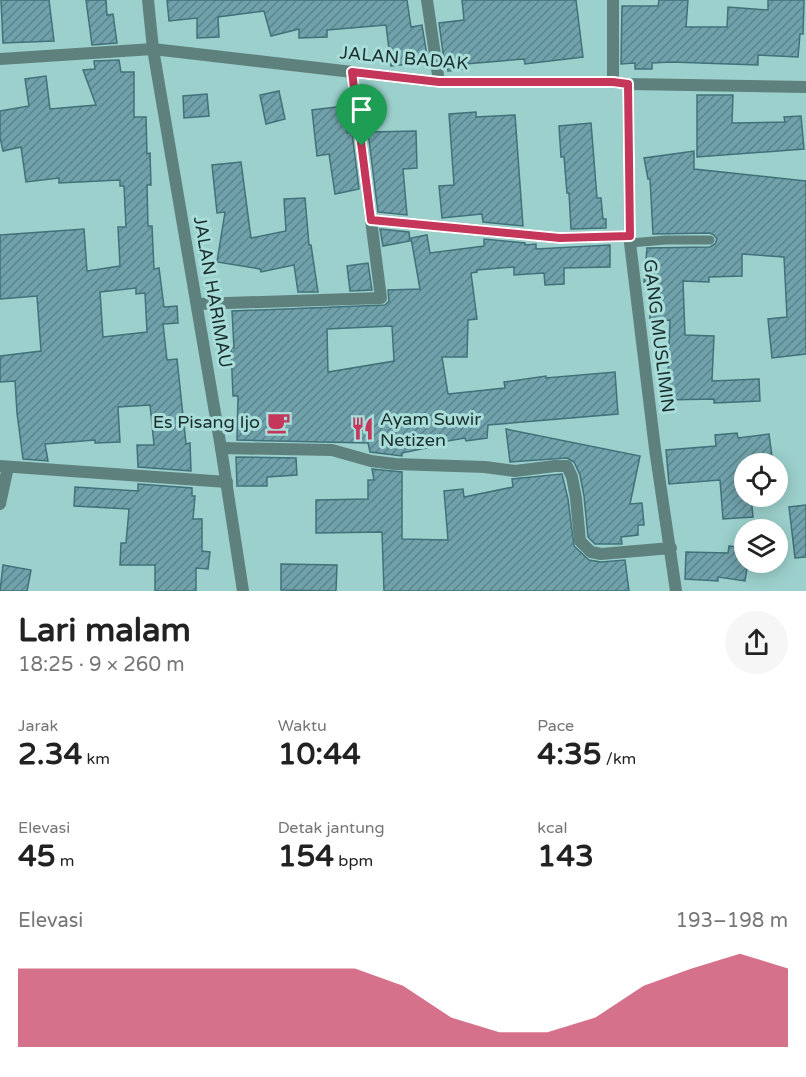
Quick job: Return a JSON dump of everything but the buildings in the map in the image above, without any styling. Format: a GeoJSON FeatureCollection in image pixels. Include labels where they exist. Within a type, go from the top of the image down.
{"type":"FeatureCollection","features":[{"type":"Feature","properties":{"kind":"street","name":"JALAN HARIMAU"},"geometry":{"type":"LineString","coordinates":[[148,0],[153,49],[222,448],[243,591]]}},
{"type":"Feature","properties":{"kind":"street"},"geometry":{"type":"LineString","coordinates":[[427,0],[439,82]]}},
{"type":"Feature","properties":{"kind":"street"},"geometry":{"type":"LineString","coordinates":[[613,0],[613,82]]}},
{"type":"Feature","properties":{"kind":"street","name":"JALAN BADAK"},"geometry":{"type":"LineString","coordinates":[[0,59],[153,49],[439,82],[613,82],[806,87]]}},
{"type":"Feature","properties":{"kind":"street"},"geometry":{"type":"LineString","coordinates":[[197,304],[381,298],[352,72]]}},
{"type":"Feature","properties":{"kind":"street","name":"GANG MUSLIMIN"},"geometry":{"type":"LineString","coordinates":[[628,84],[630,239],[655,449],[676,591]]}},
{"type":"Feature","properties":{"kind":"street"},"geometry":{"type":"LineString","coordinates":[[371,220],[560,238],[630,239]]}},
{"type":"Feature","properties":{"kind":"street"},"geometry":{"type":"LineString","coordinates":[[222,448],[332,450],[382,463],[485,467],[515,471],[567,466],[572,477],[576,498],[580,541],[591,552],[601,554],[671,548]]}},
{"type":"Feature","properties":{"kind":"street"},"geometry":{"type":"LineString","coordinates":[[0,504],[4,467],[226,482]]}},
{"type":"Feature","properties":{"kind":"lane"},"geometry":{"type":"LineString","coordinates":[[630,239],[710,240]]}},
{"type":"Feature","properties":{"kind":"place","name":"Es Pisang Ijo"},"geometry":{"type":"Point","coordinates":[278,422]}},
{"type":"Feature","properties":{"kind":"place","name":"Ayam Suwir Netizen"},"geometry":{"type":"Point","coordinates":[362,429]}},
{"type":"Feature","properties":{"kind":"route"},"geometry":{"type":"LineString","coordinates":[[352,72],[439,82],[613,82],[628,84],[630,236],[560,238],[371,220],[362,146],[352,72]]}}]}
